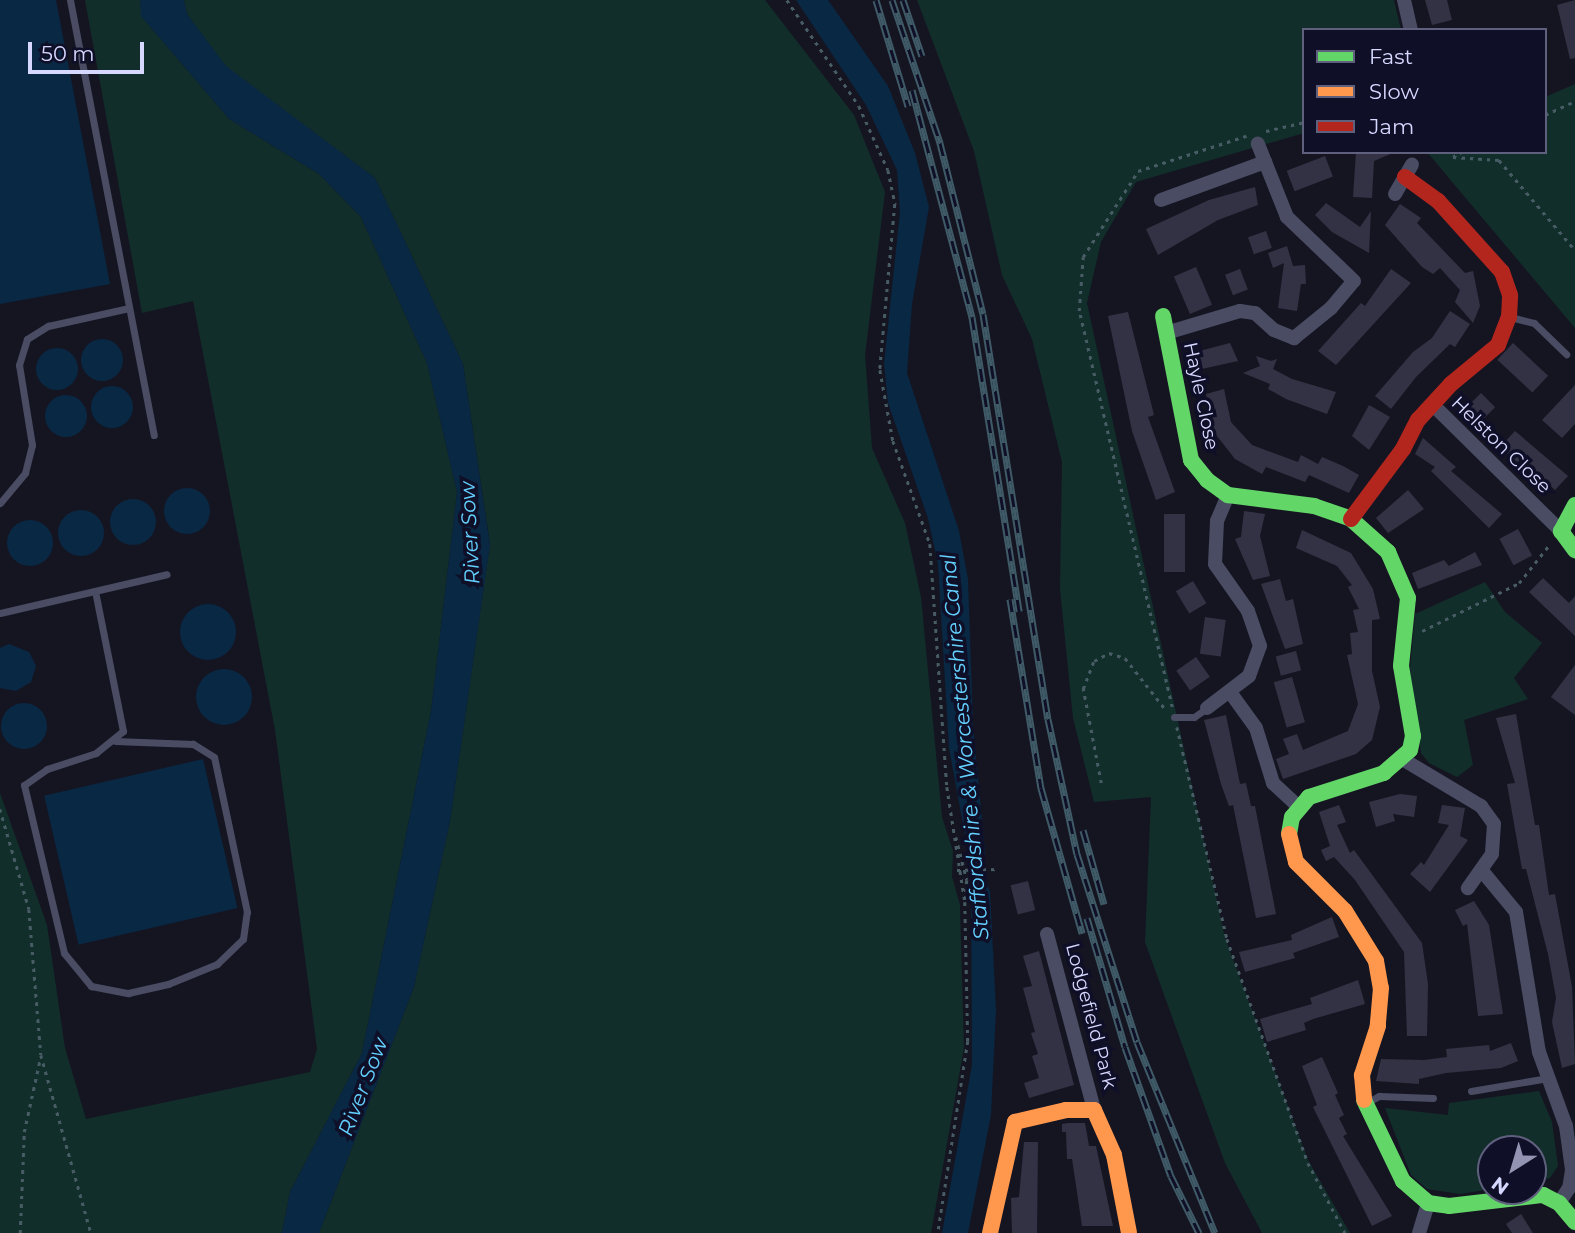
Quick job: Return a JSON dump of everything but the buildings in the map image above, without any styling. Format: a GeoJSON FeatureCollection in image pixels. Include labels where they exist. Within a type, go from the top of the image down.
{"type":"FeatureCollection","features":[{"type":"Feature","properties":{"kind":"street"},"geometry":{"type":"LineString","coordinates":[[1404,0],[1411,28]]}},
{"type":"Feature","properties":{"kind":"street"},"geometry":{"type":"LineString","coordinates":[[1161,200],[1265,162],[1258,144]]}},
{"type":"Feature","properties":{"kind":"street","name":"Hayle Close"},"geometry":{"type":"LineString","coordinates":[[1166,333],[1240,311],[1255,313],[1274,330],[1294,338],[1331,309],[1354,281],[1287,217],[1265,162]]}},
{"type":"Feature","properties":{"kind":"street"},"geometry":{"type":"LineString","coordinates":[[1351,519],[1432,404],[1498,345],[1509,317],[1510,295],[1502,272],[1409,171],[1395,194]]}},
{"type":"Feature","properties":{"kind":"street","name":"Hayle Close"},"geometry":{"type":"LineString","coordinates":[[1163,316],[1191,460],[1228,495]]}},
{"type":"Feature","properties":{"kind":"street","name":"Helston Close"},"geometry":{"type":"LineString","coordinates":[[1432,404],[1561,531]]}},
{"type":"Feature","properties":{"kind":"street"},"geometry":{"type":"LineString","coordinates":[[1207,708],[1250,676],[1260,646],[1248,611],[1215,564],[1217,521],[1228,495],[1314,506],[1351,519],[1388,552],[1401,576],[1408,598],[1401,666],[1413,736],[1404,760],[1384,773],[1324,789],[1298,806],[1289,829],[1288,845],[1296,862],[1363,933],[1376,961],[1381,988],[1378,1026],[1362,1075],[1364,1104],[1404,1181],[1428,1203],[1449,1206],[1543,1195],[1559,1203],[1575,1222]]}},
{"type":"Feature","properties":{"kind":"street"},"geometry":{"type":"LineString","coordinates":[[1561,531],[1575,505]]}},
{"type":"Feature","properties":{"kind":"street"},"geometry":{"type":"LineString","coordinates":[[1561,531],[1575,521]]}},
{"type":"Feature","properties":{"kind":"street"},"geometry":{"type":"LineString","coordinates":[[1561,531],[1575,550]]}},
{"type":"Feature","properties":{"kind":"street"},"geometry":{"type":"LineString","coordinates":[[1230,692],[1256,728],[1273,783],[1298,806]]}},
{"type":"Feature","properties":{"kind":"street"},"geometry":{"type":"LineString","coordinates":[[1404,760],[1481,806],[1488,815],[1495,839],[1483,872],[1468,888]]}},
{"type":"Feature","properties":{"kind":"street"},"geometry":{"type":"LineString","coordinates":[[1483,872],[1517,912],[1539,1052],[1566,1126],[1572,1170],[1569,1188],[1559,1203]]}},
{"type":"Feature","properties":{"kind":"street","name":"Lodgefield Park"},"geometry":{"type":"LineString","coordinates":[[1047,934],[1094,1110],[1114,1155],[1129,1233]]}},
{"type":"Feature","properties":{"kind":"street","name":"Lodgefield Park"},"geometry":{"type":"LineString","coordinates":[[990,1233],[1015,1122],[1066,1110],[1094,1110]]}},
{"type":"Feature","properties":{"kind":"street"},"geometry":{"type":"LineString","coordinates":[[1419,1233],[1428,1203]]}},
{"type":"Feature","properties":{"kind":"lane"},"geometry":{"type":"LineString","coordinates":[[70,0],[154,435]]}},
{"type":"Feature","properties":{"kind":"lane"},"geometry":{"type":"LineString","coordinates":[[0,503],[25,473],[32,445],[19,365],[27,338],[48,326],[129,308]]}},
{"type":"Feature","properties":{"kind":"lane"},"geometry":{"type":"LineString","coordinates":[[1509,317],[1534,323],[1566,354]]}},
{"type":"Feature","properties":{"kind":"lane"},"geometry":{"type":"LineString","coordinates":[[0,613],[167,575]]}},
{"type":"Feature","properties":{"kind":"lane"},"geometry":{"type":"LineString","coordinates":[[95,591],[123,731],[115,741],[79,760],[47,769],[23,785],[64,953],[91,985],[128,993],[168,984],[217,964],[243,939],[247,912],[214,757],[193,744],[115,741]]}},
{"type":"Feature","properties":{"kind":"lane"},"geometry":{"type":"LineString","coordinates":[[1174,717],[1194,717],[1207,708]]}},
{"type":"Feature","properties":{"kind":"lane"},"geometry":{"type":"LineString","coordinates":[[1471,1091],[1548,1078]]}},
{"type":"Feature","properties":{"kind":"lane"},"geometry":{"type":"LineString","coordinates":[[1364,1104],[1379,1096],[1433,1098]]}},
{"type":"Feature","properties":{"kind":"path"},"geometry":{"type":"LineString","coordinates":[[787,0],[859,106],[888,170],[895,204],[880,370],[893,441],[930,544],[947,787],[967,880],[965,902],[968,1041],[939,1233]]}},
{"type":"Feature","properties":{"kind":"path"},"geometry":{"type":"LineString","coordinates":[[1547,114],[1575,101]]}},
{"type":"Feature","properties":{"kind":"path"},"geometry":{"type":"LineString","coordinates":[[1302,123],[1138,171],[1083,257],[1080,311],[1097,399],[1227,939],[1308,1163],[1345,1233]]}},
{"type":"Feature","properties":{"kind":"path"},"geometry":{"type":"LineString","coordinates":[[1451,154],[1453,157],[1499,160],[1575,250]]}},
{"type":"Feature","properties":{"kind":"path"},"geometry":{"type":"LineString","coordinates":[[1453,157],[1459,154]]}},
{"type":"Feature","properties":{"kind":"path"},"geometry":{"type":"LineString","coordinates":[[1404,640],[1519,583],[1561,531]]}},
{"type":"Feature","properties":{"kind":"path"},"geometry":{"type":"LineString","coordinates":[[1101,783],[1083,689],[1094,661],[1109,653],[1125,658],[1174,717]]}},
{"type":"Feature","properties":{"kind":"path"},"geometry":{"type":"LineString","coordinates":[[0,809],[29,909],[41,1055],[91,1233]]}},
{"type":"Feature","properties":{"kind":"path"},"geometry":{"type":"LineString","coordinates":[[955,831],[957,870],[965,902]]}},
{"type":"Feature","properties":{"kind":"path"},"geometry":{"type":"LineString","coordinates":[[957,870],[998,869]]}},
{"type":"Feature","properties":{"kind":"path"},"geometry":{"type":"LineString","coordinates":[[20,1233],[24,1132],[41,1055]]}},
{"type":"Feature","properties":{"kind":"green space"},"geometry":{"type":"Polygon","coordinates":[[[85,0],[140,0],[142,17],[229,119],[319,174],[361,217],[427,363],[457,492],[431,711],[362,1053],[290,1192],[282,1233],[0,1233],[0,793],[47,925],[65,1048],[86,1119],[310,1072],[317,1049],[275,730],[193,301],[142,313],[85,0]]]}},
{"type":"Feature","properties":{"kind":"green space"},"geometry":{"type":"Polygon","coordinates":[[[184,0],[765,0],[854,115],[885,192],[865,355],[872,448],[905,523],[921,597],[942,817],[953,851],[952,877],[960,905],[964,1048],[931,1233],[319,1233],[414,987],[450,821],[490,544],[463,364],[375,178],[225,66],[187,14],[184,0]]]}},
{"type":"Feature","properties":{"kind":"green space"},"geometry":{"type":"Polygon","coordinates":[[[917,0],[1394,0],[1401,28],[1302,28],[1302,134],[1136,182],[1101,242],[1087,303],[1225,938],[1308,1160],[1350,1233],[1262,1233],[1225,1163],[1145,942],[1151,797],[1094,802],[1073,718],[1060,589],[1062,462],[1032,339],[1002,275],[974,151],[917,0]]]}},
{"type":"Feature","properties":{"kind":"green space"},"geometry":{"type":"Polygon","coordinates":[[[1575,84],[1575,328],[1429,154],[1547,154],[1547,96],[1575,84]]]}},
{"type":"Feature","properties":{"kind":"green space"},"geometry":{"type":"Polygon","coordinates":[[[1485,582],[1505,612],[1542,643],[1514,678],[1528,699],[1464,720],[1473,765],[1457,777],[1429,763],[1421,753],[1410,669],[1415,614],[1485,582]]]}},
{"type":"Feature","properties":{"kind":"green space"},"geometry":{"type":"Polygon","coordinates":[[[1539,1091],[1552,1122],[1558,1166],[1547,1179],[1547,1135],[1477,1135],[1477,1191],[1460,1194],[1427,1189],[1411,1175],[1385,1108],[1448,1115],[1449,1103],[1539,1091]]]}},
{"type":"Feature","properties":{"kind":"water"},"geometry":{"type":"Polygon","coordinates":[[[0,0],[56,0],[110,284],[0,304],[0,0]]]}},
{"type":"Feature","properties":{"kind":"water","name":"River Sow"},"geometry":{"type":"Polygon","coordinates":[[[140,0],[184,0],[187,14],[226,66],[375,178],[463,364],[490,545],[450,821],[414,987],[319,1233],[282,1233],[290,1192],[362,1053],[431,711],[457,492],[427,363],[361,217],[319,174],[229,119],[141,16],[140,0]]]}},
{"type":"Feature","properties":{"kind":"water","name":"Staffordshire & Worcestershire Canal"},"geometry":{"type":"Polygon","coordinates":[[[796,0],[828,0],[888,86],[915,153],[929,207],[912,304],[907,373],[959,531],[968,579],[973,724],[985,853],[981,868],[990,892],[996,1009],[991,1115],[968,1233],[942,1233],[972,1065],[971,867],[949,748],[938,564],[928,518],[888,403],[884,364],[900,212],[897,170],[866,105],[796,0]]]}},
{"type":"Feature","properties":{"kind":"water"},"geometry":{"type":"Polygon","coordinates":[[[102,339],[117,345],[123,360],[117,375],[102,381],[87,375],[81,360],[87,345],[102,339]]]}},
{"type":"Feature","properties":{"kind":"water"},"geometry":{"type":"Polygon","coordinates":[[[57,348],[72,354],[78,369],[72,384],[57,390],[42,384],[36,369],[42,354],[57,348]]]}},
{"type":"Feature","properties":{"kind":"water"},"geometry":{"type":"Polygon","coordinates":[[[112,386],[127,392],[133,407],[127,422],[112,428],[97,422],[91,407],[97,392],[112,386]]]}},
{"type":"Feature","properties":{"kind":"water"},"geometry":{"type":"Polygon","coordinates":[[[66,395],[81,401],[87,416],[81,431],[66,437],[51,431],[45,416],[51,401],[66,395]]]}},
{"type":"Feature","properties":{"kind":"water"},"geometry":{"type":"Polygon","coordinates":[[[187,488],[196,489],[203,495],[209,502],[209,520],[203,527],[196,533],[187,534],[178,533],[171,527],[165,520],[164,511],[165,502],[171,495],[178,489],[187,488]]]}},
{"type":"Feature","properties":{"kind":"water"},"geometry":{"type":"Polygon","coordinates":[[[133,499],[150,505],[156,522],[150,539],[133,545],[116,539],[110,522],[116,505],[133,499]]]}},
{"type":"Feature","properties":{"kind":"water"},"geometry":{"type":"Polygon","coordinates":[[[81,510],[98,516],[104,533],[98,550],[81,556],[64,550],[58,533],[64,516],[81,510]]]}},
{"type":"Feature","properties":{"kind":"water"},"geometry":{"type":"Polygon","coordinates":[[[30,520],[39,521],[46,527],[52,534],[52,552],[46,559],[39,565],[30,566],[21,565],[14,559],[8,552],[7,543],[8,534],[14,527],[21,521],[30,520]]]}},
{"type":"Feature","properties":{"kind":"water"},"geometry":{"type":"Polygon","coordinates":[[[208,604],[219,606],[228,612],[234,621],[234,643],[228,652],[219,658],[208,660],[197,658],[188,652],[182,643],[180,632],[182,621],[188,612],[197,606],[208,604]]]}},
{"type":"Feature","properties":{"kind":"water"},"geometry":{"type":"Polygon","coordinates":[[[9,644],[29,652],[36,666],[31,682],[16,691],[0,688],[0,648],[9,644]]]}},
{"type":"Feature","properties":{"kind":"water"},"geometry":{"type":"Polygon","coordinates":[[[224,669],[235,671],[244,677],[250,686],[250,708],[244,717],[235,723],[224,725],[213,723],[204,717],[198,708],[196,697],[198,686],[204,677],[213,671],[224,669]]]}},
{"type":"Feature","properties":{"kind":"water"},"geometry":{"type":"Polygon","coordinates":[[[24,703],[33,704],[40,710],[46,717],[46,735],[40,742],[33,748],[24,749],[15,748],[8,742],[2,735],[1,726],[2,717],[8,710],[15,704],[24,703]]]}},
{"type":"Feature","properties":{"kind":"water"},"geometry":{"type":"Polygon","coordinates":[[[203,759],[237,908],[79,945],[44,796],[203,759]]]}},
{"type":"Feature","properties":{"kind":"railway"},"geometry":{"type":"LineString","coordinates":[[876,0],[908,106]]}},
{"type":"Feature","properties":{"kind":"railway"},"geometry":{"type":"LineString","coordinates":[[892,0],[940,143],[983,314],[1048,719],[1077,854],[1137,1042],[1215,1233]]}},
{"type":"Feature","properties":{"kind":"railway"},"geometry":{"type":"LineString","coordinates":[[903,0],[922,56]]}},
{"type":"Feature","properties":{"kind":"railway"},"geometry":{"type":"LineString","coordinates":[[912,90],[972,317],[1019,611]]}},
{"type":"Feature","properties":{"kind":"railway"},"geometry":{"type":"LineString","coordinates":[[1010,599],[1041,788],[1082,933]]}},
{"type":"Feature","properties":{"kind":"railway"},"geometry":{"type":"LineString","coordinates":[[1083,830],[1104,904]]}},
{"type":"Feature","properties":{"kind":"railway"},"geometry":{"type":"LineString","coordinates":[[1087,918],[1125,1047],[1171,1176],[1199,1233]]}},
{"type":"Feature","properties":{"kind":"traffic: fast"},"geometry":{"type":"LineString","coordinates":[[1163,316],[1191,460],[1207,480],[1228,495],[1314,506],[1351,519],[1388,552],[1408,598],[1401,666],[1413,736],[1410,750],[1384,773],[1309,797],[1292,817],[1289,834]]}},
{"type":"Feature","properties":{"kind":"traffic: fast"},"geometry":{"type":"LineString","coordinates":[[1575,505],[1561,531],[1575,550]]}},
{"type":"Feature","properties":{"kind":"traffic: fast"},"geometry":{"type":"LineString","coordinates":[[1364,1100],[1403,1181],[1428,1203],[1449,1206],[1543,1195],[1559,1203],[1575,1222]]}},
{"type":"Feature","properties":{"kind":"traffic: slow"},"geometry":{"type":"LineString","coordinates":[[1289,834],[1296,862],[1345,911],[1376,961],[1381,988],[1378,1026],[1362,1075],[1364,1100]]}},
{"type":"Feature","properties":{"kind":"traffic: slow"},"geometry":{"type":"LineString","coordinates":[[990,1233],[1015,1122],[1066,1110],[1094,1110],[1114,1155],[1129,1233]]}},
{"type":"Feature","properties":{"kind":"traffic: jam"},"geometry":{"type":"LineString","coordinates":[[1351,519],[1403,449],[1418,420],[1451,384],[1498,345],[1509,317],[1510,295],[1502,272],[1438,201],[1405,177]]}}]}
